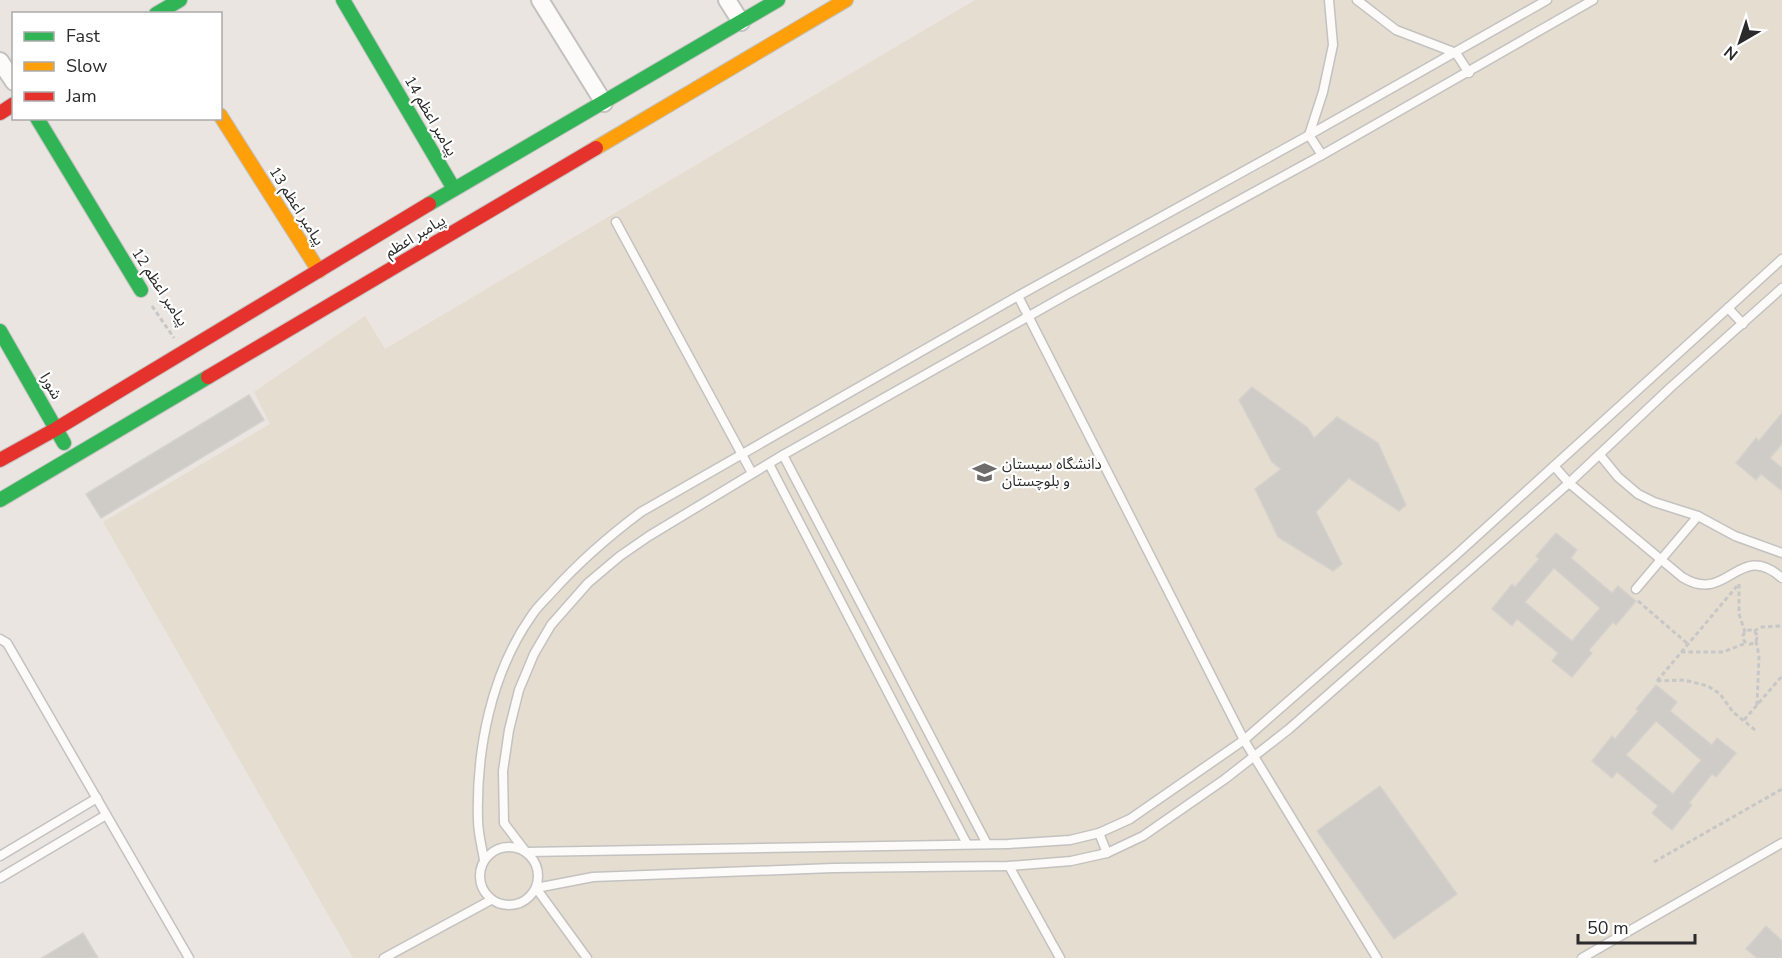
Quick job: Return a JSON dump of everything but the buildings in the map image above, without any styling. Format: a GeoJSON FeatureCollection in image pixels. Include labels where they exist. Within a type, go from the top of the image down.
{"type":"FeatureCollection","features":[{"type":"Feature","properties":{"kind":"main road"},"geometry":{"type":"LineString","coordinates":[[159,12],[180,0]]}},
{"type":"Feature","properties":{"kind":"main road","name":"پیامبر اعظم 14"},"geometry":{"type":"LineString","coordinates":[[344,0],[454,189]]}},
{"type":"Feature","properties":{"kind":"main road","name":"پیامبر اعظم"},"geometry":{"type":"LineString","coordinates":[[0,460],[56,429],[454,189],[777,0]]}},
{"type":"Feature","properties":{"kind":"main road","name":"پیامبر اعظم"},"geometry":{"type":"LineString","coordinates":[[0,500],[846,0]]}},
{"type":"Feature","properties":{"kind":"main road","name":"پیامبر اعظم 13"},"geometry":{"type":"LineString","coordinates":[[222,118],[319,272]]}},
{"type":"Feature","properties":{"kind":"main road","name":"پیامبر اعظم 12"},"geometry":{"type":"LineString","coordinates":[[38,120],[141,290]]}},
{"type":"Feature","properties":{"kind":"main road","name":"شورا"},"geometry":{"type":"LineString","coordinates":[[0,331],[72,458]]}},
{"type":"Feature","properties":{"kind":"street"},"geometry":{"type":"LineString","coordinates":[[540,0],[604,103]]}},
{"type":"Feature","properties":{"kind":"street"},"geometry":{"type":"LineString","coordinates":[[727,0],[741,22]]}},
{"type":"Feature","properties":{"kind":"street"},"geometry":{"type":"LineString","coordinates":[[0,61],[12,79]]}},
{"type":"Feature","properties":{"kind":"lane"},"geometry":{"type":"LineString","coordinates":[[1309,135],[1323,92],[1333,45],[1329,0]]}},
{"type":"Feature","properties":{"kind":"lane"},"geometry":{"type":"LineString","coordinates":[[1357,0],[1396,30],[1456,53],[1469,73]]}},
{"type":"Feature","properties":{"kind":"lane"},"geometry":{"type":"LineString","coordinates":[[484,861],[478,822],[478,770],[497,682],[514,643],[533,614],[573,568],[607,538],[641,512],[1018,296],[1456,53],[1547,0]]}},
{"type":"Feature","properties":{"kind":"lane"},"geometry":{"type":"LineString","coordinates":[[1593,0],[1469,73],[1068,294],[783,455],[620,556],[588,584],[551,625],[534,654],[519,690],[509,730],[503,771],[504,823],[526,852],[533,859],[537,868],[536,888],[524,901],[507,906],[491,900],[485,893],[481,885],[480,868],[490,853],[508,847],[526,852],[987,844],[1070,840],[1099,833],[1130,819],[1244,740],[1456,555],[1782,259]]}},
{"type":"Feature","properties":{"kind":"lane"},"geometry":{"type":"LineString","coordinates":[[1309,135],[1322,155]]}},
{"type":"Feature","properties":{"kind":"lane"},"geometry":{"type":"LineString","coordinates":[[616,222],[752,473]]}},
{"type":"Feature","properties":{"kind":"lane"},"geometry":{"type":"LineString","coordinates":[[536,888],[593,877],[833,868],[1009,866],[1071,861],[1107,853],[1143,836],[1255,757],[1289,729],[1569,483],[1671,387],[1782,288]]}},
{"type":"Feature","properties":{"kind":"lane"},"geometry":{"type":"LineString","coordinates":[[1018,296],[1244,740],[1377,958]]}},
{"type":"Feature","properties":{"kind":"lane"},"geometry":{"type":"LineString","coordinates":[[1728,308],[1743,324]]}},
{"type":"Feature","properties":{"kind":"lane"},"geometry":{"type":"LineString","coordinates":[[783,455],[987,844]]}},
{"type":"Feature","properties":{"kind":"lane"},"geometry":{"type":"LineString","coordinates":[[1600,455],[1618,477],[1638,494],[1654,502],[1698,516],[1735,536],[1782,553]]}},
{"type":"Feature","properties":{"kind":"lane"},"geometry":{"type":"LineString","coordinates":[[769,464],[967,844]]}},
{"type":"Feature","properties":{"kind":"lane"},"geometry":{"type":"LineString","coordinates":[[1554,466],[1569,483],[1693,584],[1705,586],[1720,581],[1744,567],[1755,565],[1766,566],[1782,578]]}},
{"type":"Feature","properties":{"kind":"lane"},"geometry":{"type":"LineString","coordinates":[[1636,590],[1698,516]]}},
{"type":"Feature","properties":{"kind":"lane"},"geometry":{"type":"LineString","coordinates":[[0,639],[8,644],[189,958]]}},
{"type":"Feature","properties":{"kind":"lane"},"geometry":{"type":"LineString","coordinates":[[0,856],[97,798]]}},
{"type":"Feature","properties":{"kind":"lane"},"geometry":{"type":"LineString","coordinates":[[0,878],[106,815]]}},
{"type":"Feature","properties":{"kind":"lane"},"geometry":{"type":"LineString","coordinates":[[1099,833],[1107,853]]}},
{"type":"Feature","properties":{"kind":"lane"},"geometry":{"type":"LineString","coordinates":[[1587,957],[1782,843]]}},
{"type":"Feature","properties":{"kind":"lane"},"geometry":{"type":"LineString","coordinates":[[1009,866],[1060,958]]}},
{"type":"Feature","properties":{"kind":"lane"},"geometry":{"type":"LineString","coordinates":[[536,888],[587,958]]}},
{"type":"Feature","properties":{"kind":"lane"},"geometry":{"type":"LineString","coordinates":[[384,958],[491,900]]}},
{"type":"Feature","properties":{"kind":"path","name":"پیامبر اعظم 12"},"geometry":{"type":"LineString","coordinates":[[141,290],[183,352]]}},
{"type":"Feature","properties":{"kind":"path"},"geometry":{"type":"LineString","coordinates":[[1755,565],[1657,681],[1684,680],[1707,686],[1720,694],[1733,712],[1755,730]]}},
{"type":"Feature","properties":{"kind":"path"},"geometry":{"type":"LineString","coordinates":[[1739,584],[1739,614],[1746,643]]}},
{"type":"Feature","properties":{"kind":"path"},"geometry":{"type":"LineString","coordinates":[[1637,600],[1688,644]]}},
{"type":"Feature","properties":{"kind":"path"},"geometry":{"type":"LineString","coordinates":[[1754,632],[1762,627],[1782,626]]}},
{"type":"Feature","properties":{"kind":"path"},"geometry":{"type":"LineString","coordinates":[[1745,632],[1750,630],[1757,635],[1760,671],[1757,705]]}},
{"type":"Feature","properties":{"kind":"path"},"geometry":{"type":"LineString","coordinates":[[1681,652],[1723,652],[1756,641]]}},
{"type":"Feature","properties":{"kind":"path"},"geometry":{"type":"LineString","coordinates":[[1744,721],[1782,676]]}},
{"type":"Feature","properties":{"kind":"path"},"geometry":{"type":"LineString","coordinates":[[1654,862],[1782,789]]}},
{"type":"Feature","properties":{"kind":"shaded area","name":"دانشگاه سیستان و بلوچستان"},"geometry":{"type":"Polygon","coordinates":[[[975,0],[1782,0],[1782,958],[353,958],[103,522],[270,424],[254,392],[365,316],[385,349],[975,0]]]}},
{"type":"Feature","properties":{"kind":"traffic: fast"},"geometry":{"type":"LineString","coordinates":[[159,12],[180,0]]}},
{"type":"Feature","properties":{"kind":"traffic: fast"},"geometry":{"type":"LineString","coordinates":[[343,0],[454,189]]}},
{"type":"Feature","properties":{"kind":"traffic: fast"},"geometry":{"type":"LineString","coordinates":[[429,204],[778,0]]}},
{"type":"Feature","properties":{"kind":"traffic: fast"},"geometry":{"type":"LineString","coordinates":[[38,120],[141,290]]}},
{"type":"Feature","properties":{"kind":"traffic: fast"},"geometry":{"type":"LineString","coordinates":[[0,331],[64,443]]}},
{"type":"Feature","properties":{"kind":"traffic: fast"},"geometry":{"type":"LineString","coordinates":[[0,500],[208,377]]}},
{"type":"Feature","properties":{"kind":"traffic: slow"},"geometry":{"type":"LineString","coordinates":[[596,148],[846,0]]}},
{"type":"Feature","properties":{"kind":"traffic: slow"},"geometry":{"type":"LineString","coordinates":[[222,118],[319,271]]}},
{"type":"Feature","properties":{"kind":"traffic: jam"},"geometry":{"type":"LineString","coordinates":[[0,113],[12,105]]}},
{"type":"Feature","properties":{"kind":"traffic: jam"},"geometry":{"type":"LineString","coordinates":[[208,377],[596,148]]}},
{"type":"Feature","properties":{"kind":"traffic: jam"},"geometry":{"type":"LineString","coordinates":[[0,460],[56,429],[429,204]]}},
{"type":"Feature","properties":{"kind":"place","name":"دانشگاه سیستان و بلوچستان"},"geometry":{"type":"Point","coordinates":[984,473]}}]}
